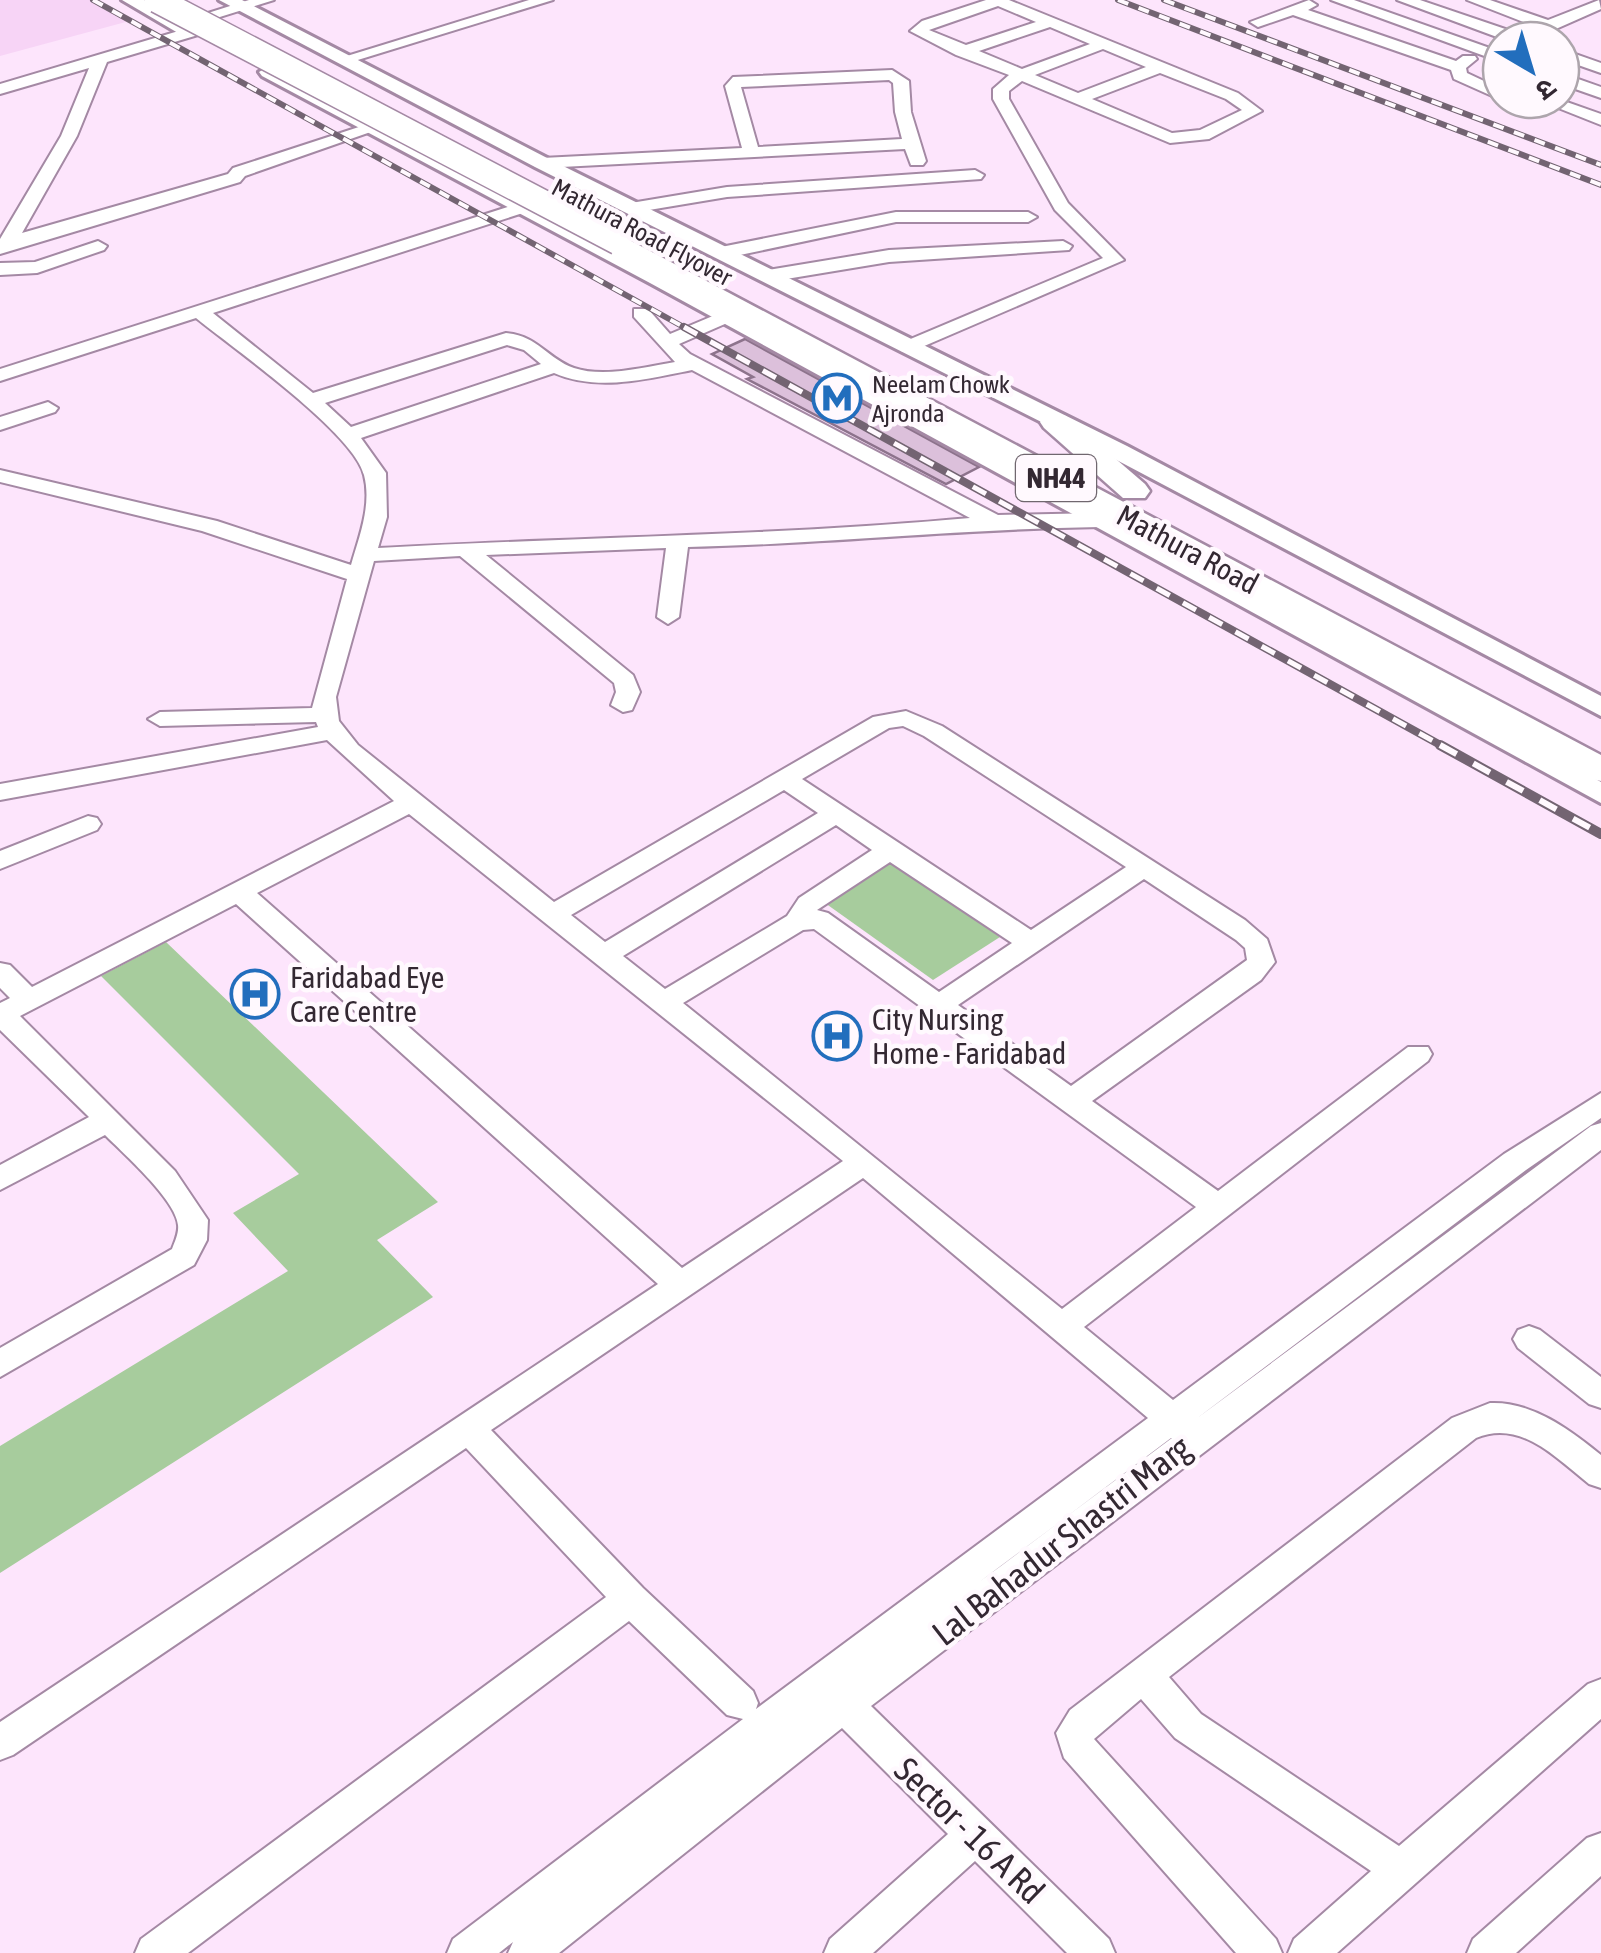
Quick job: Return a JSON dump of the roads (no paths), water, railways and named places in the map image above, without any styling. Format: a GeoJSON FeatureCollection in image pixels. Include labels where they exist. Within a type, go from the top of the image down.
{"type":"FeatureCollection","features":[{"type":"Feature","properties":{"kind":"highway","name":"Mathura Road Flyover"},"geometry":{"type":"LineString","coordinates":[[199,0],[1084,465]]}},
{"type":"Feature","properties":{"kind":"highway","name":"Mathura Road Flyover"},"geometry":{"type":"LineString","coordinates":[[163,12],[631,228],[775,327]]}},
{"type":"Feature","properties":{"kind":"highway"},"geometry":{"type":"LineString","coordinates":[[658,278],[775,327]]}},
{"type":"Feature","properties":{"kind":"highway","name":"Mathura Road"},"geometry":{"type":"LineString","coordinates":[[775,327],[1601,770]]}},
{"type":"Feature","properties":{"kind":"highway"},"geometry":{"type":"LineString","coordinates":[[1056,422],[1134,491]]}},
{"type":"Feature","properties":{"kind":"highway","name":"Mathura Road"},"geometry":{"type":"LineString","coordinates":[[1084,465],[1601,738]]}},
{"type":"Feature","properties":{"kind":"highway"},"geometry":{"type":"LineString","coordinates":[[1380,652],[1530,756]]}},
{"type":"Feature","properties":{"kind":"main road"},"geometry":{"type":"LineString","coordinates":[[286,31],[275,19],[276,9],[287,0]]}},
{"type":"Feature","properties":{"kind":"main road"},"geometry":{"type":"LineString","coordinates":[[233,2],[542,163],[631,228],[720,252],[1118,451],[1599,705]]}},
{"type":"Feature","properties":{"kind":"main road"},"geometry":{"type":"LineString","coordinates":[[163,12],[230,52],[658,278],[1601,794]]}},
{"type":"Feature","properties":{"kind":"main road"},"geometry":{"type":"LineString","coordinates":[[230,52],[230,46],[252,37],[286,31]]}},
{"type":"Feature","properties":{"kind":"street"},"geometry":{"type":"LineString","coordinates":[[0,89],[100,60],[163,12],[266,0]]}},
{"type":"Feature","properties":{"kind":"street"},"geometry":{"type":"LineString","coordinates":[[342,60],[545,0]]}},
{"type":"Feature","properties":{"kind":"street"},"geometry":{"type":"LineString","coordinates":[[997,0],[1243,101],[1254,111],[1202,135],[1178,140],[918,31],[927,24],[997,0]]}},
{"type":"Feature","properties":{"kind":"street"},"geometry":{"type":"LineString","coordinates":[[1258,22],[1322,0]]}},
{"type":"Feature","properties":{"kind":"street"},"geometry":{"type":"LineString","coordinates":[[1339,0],[1481,38]]}},
{"type":"Feature","properties":{"kind":"street"},"geometry":{"type":"LineString","coordinates":[[1405,0],[1481,34]]}},
{"type":"Feature","properties":{"kind":"street"},"geometry":{"type":"LineString","coordinates":[[1475,0],[1532,20]]}},
{"type":"Feature","properties":{"kind":"street"},"geometry":{"type":"LineString","coordinates":[[1563,20],[1601,4]]}},
{"type":"Feature","properties":{"kind":"street"},"geometry":{"type":"LineString","coordinates":[[1294,10],[1458,67],[1465,80],[1481,87]]}},
{"type":"Feature","properties":{"kind":"street"},"geometry":{"type":"LineString","coordinates":[[962,52],[1050,22]]}},
{"type":"Feature","properties":{"kind":"street"},"geometry":{"type":"LineString","coordinates":[[908,347],[1115,260],[1061,206],[1001,98],[1002,90],[1018,76],[1103,44]]}},
{"type":"Feature","properties":{"kind":"street"},"geometry":{"type":"LineString","coordinates":[[1458,67],[1481,57]]}},
{"type":"Feature","properties":{"kind":"street"},"geometry":{"type":"LineString","coordinates":[[4,242],[21,202],[69,136],[100,60]]}},
{"type":"Feature","properties":{"kind":"street"},"geometry":{"type":"LineString","coordinates":[[1078,99],[1160,67]]}},
{"type":"Feature","properties":{"kind":"street"},"geometry":{"type":"LineString","coordinates":[[751,151],[734,82],[778,76],[899,77],[912,144],[924,176]]}},
{"type":"Feature","properties":{"kind":"street"},"geometry":{"type":"LineString","coordinates":[[4,242],[234,178],[239,172],[374,128]]}},
{"type":"Feature","properties":{"kind":"street"},"geometry":{"type":"LineString","coordinates":[[542,163],[912,144]]}},
{"type":"Feature","properties":{"kind":"street"},"geometry":{"type":"LineString","coordinates":[[631,228],[727,192],[974,175]]}},
{"type":"Feature","properties":{"kind":"street"},"geometry":{"type":"LineString","coordinates":[[0,374],[523,207]]}},
{"type":"Feature","properties":{"kind":"street"},"geometry":{"type":"LineString","coordinates":[[720,252],[896,217],[1028,217]]}},
{"type":"Feature","properties":{"kind":"street"},"geometry":{"type":"LineString","coordinates":[[0,269],[37,268],[98,246]]}},
{"type":"Feature","properties":{"kind":"street"},"geometry":{"type":"LineString","coordinates":[[768,276],[890,256],[1063,246]]}},
{"type":"Feature","properties":{"kind":"street"},"geometry":{"type":"LineString","coordinates":[[200,312],[348,435],[376,473],[378,502],[324,697],[328,724],[412,802],[864,1162],[1183,1428]]}},
{"type":"Feature","properties":{"kind":"street"},"geometry":{"type":"LineString","coordinates":[[640,313],[659,327],[671,350],[694,364],[994,522]]}},
{"type":"Feature","properties":{"kind":"street"},"geometry":{"type":"LineString","coordinates":[[666,342],[727,316]]}},
{"type":"Feature","properties":{"kind":"street"},"geometry":{"type":"LineString","coordinates":[[310,401],[506,339],[529,343],[568,372],[650,372],[694,364]]}},
{"type":"Feature","properties":{"kind":"street"},"geometry":{"type":"LineString","coordinates":[[348,435],[556,366]]}},
{"type":"Feature","properties":{"kind":"street"},"geometry":{"type":"LineString","coordinates":[[0,424],[48,408]]}},
{"type":"Feature","properties":{"kind":"street"},"geometry":{"type":"LineString","coordinates":[[0,476],[362,565],[466,550],[875,534],[994,522],[1100,520]]}},
{"type":"Feature","properties":{"kind":"street"},"geometry":{"type":"LineString","coordinates":[[668,617],[678,543]]}},
{"type":"Feature","properties":{"kind":"street"},"geometry":{"type":"LineString","coordinates":[[466,550],[625,680],[628,692],[623,705]]}},
{"type":"Feature","properties":{"kind":"street"},"geometry":{"type":"LineString","coordinates":[[554,914],[882,722],[906,718],[1144,866],[1255,940],[1262,952],[1262,962],[1072,1100]]}},
{"type":"Feature","properties":{"kind":"street"},"geometry":{"type":"LineString","coordinates":[[160,720],[328,724]]}},
{"type":"Feature","properties":{"kind":"street"},"geometry":{"type":"LineString","coordinates":[[0,792],[328,724]]}},
{"type":"Feature","properties":{"kind":"street"},"geometry":{"type":"LineString","coordinates":[[784,779],[1031,943]]}},
{"type":"Feature","properties":{"kind":"street"},"geometry":{"type":"LineString","coordinates":[[0,1364],[183,1257],[192,1240],[193,1219],[180,1197],[108,1120],[0,1014],[412,802]]}},
{"type":"Feature","properties":{"kind":"street"},"geometry":{"type":"LineString","coordinates":[[606,954],[835,814]]}},
{"type":"Feature","properties":{"kind":"street"},"geometry":{"type":"LineString","coordinates":[[0,861],[88,824]]}},
{"type":"Feature","properties":{"kind":"street"},"geometry":{"type":"LineString","coordinates":[[796,922],[808,904],[890,850]]}},
{"type":"Feature","properties":{"kind":"street"},"geometry":{"type":"LineString","coordinates":[[940,1004],[1144,866]]}},
{"type":"Feature","properties":{"kind":"street"},"geometry":{"type":"LineString","coordinates":[[238,891],[680,1285]]}},
{"type":"Feature","properties":{"kind":"street"},"geometry":{"type":"LineString","coordinates":[[664,1002],[796,922],[806,918],[827,922],[1218,1207]]}},
{"type":"Feature","properties":{"kind":"street"},"geometry":{"type":"LineString","coordinates":[[0,972],[29,1000]]}},
{"type":"Feature","properties":{"kind":"street"},"geometry":{"type":"LineString","coordinates":[[1060,1328],[1418,1054]]}},
{"type":"Feature","properties":{"kind":"street","name":"Lal Bahadur Shastri Marg"},"geometry":{"type":"LineString","coordinates":[[528,1953],[788,1747],[833,1694],[1183,1428],[1587,1142],[1601,1104]]}},
{"type":"Feature","properties":{"kind":"street"},"geometry":{"type":"LineString","coordinates":[[0,1179],[108,1120]]}},
{"type":"Feature","properties":{"kind":"street"},"geometry":{"type":"LineString","coordinates":[[0,1743],[864,1162]]}},
{"type":"Feature","properties":{"kind":"street"},"geometry":{"type":"LineString","coordinates":[[1530,1339],[1601,1395]]}},
{"type":"Feature","properties":{"kind":"street"},"geometry":{"type":"LineString","coordinates":[[1262,1953],[1077,1746],[1075,1733],[1083,1722],[1464,1428],[1494,1416],[1513,1420],[1595,1459]]}},
{"type":"Feature","properties":{"kind":"street"},"geometry":{"type":"LineString","coordinates":[[470,1430],[631,1599],[740,1704]]}},
{"type":"Feature","properties":{"kind":"street"},"geometry":{"type":"LineString","coordinates":[[155,1953],[631,1599]]}},
{"type":"Feature","properties":{"kind":"street"},"geometry":{"type":"LineString","coordinates":[[1144,1675],[1188,1726],[1400,1869]]}},
{"type":"Feature","properties":{"kind":"street"},"geometry":{"type":"LineString","coordinates":[[467,1953],[710,1762],[833,1694]]}},
{"type":"Feature","properties":{"kind":"street","name":"Sector - 16 A Rd"},"geometry":{"type":"LineString","coordinates":[[833,1694],[1095,1953]]}},
{"type":"Feature","properties":{"kind":"street"},"geometry":{"type":"LineString","coordinates":[[1308,1953],[1601,1696]]}},
{"type":"Feature","properties":{"kind":"street"},"geometry":{"type":"LineString","coordinates":[[844,1953],[975,1834]]}},
{"type":"Feature","properties":{"kind":"street"},"geometry":{"type":"LineString","coordinates":[[1487,1953],[1601,1850]]}},
{"type":"Feature","properties":{"kind":"railway"},"geometry":{"type":"LineString","coordinates":[[93,0],[689,330]]}},
{"type":"Feature","properties":{"kind":"railway"},"geometry":{"type":"LineString","coordinates":[[1118,0],[1601,185]]}},
{"type":"Feature","properties":{"kind":"railway"},"geometry":{"type":"LineString","coordinates":[[1164,0],[1601,165]]}},
{"type":"Feature","properties":{"kind":"railway"},"geometry":{"type":"LineString","coordinates":[[684,327],[1444,747]]}},
{"type":"Feature","properties":{"kind":"railway"},"geometry":{"type":"LineString","coordinates":[[1440,745],[1601,834]]}},
{"type":"Feature","properties":{"kind":"place","name":"Neelam Chowk Ajronda"},"geometry":{"type":"Point","coordinates":[837,398]}},
{"type":"Feature","properties":{"kind":"place","name":"Faridabad Eye Care Centre"},"geometry":{"type":"Point","coordinates":[255,994]}},
{"type":"Feature","properties":{"kind":"place","name":"City Nursing Home - Faridabad"},"geometry":{"type":"Point","coordinates":[837,1036]}}]}
